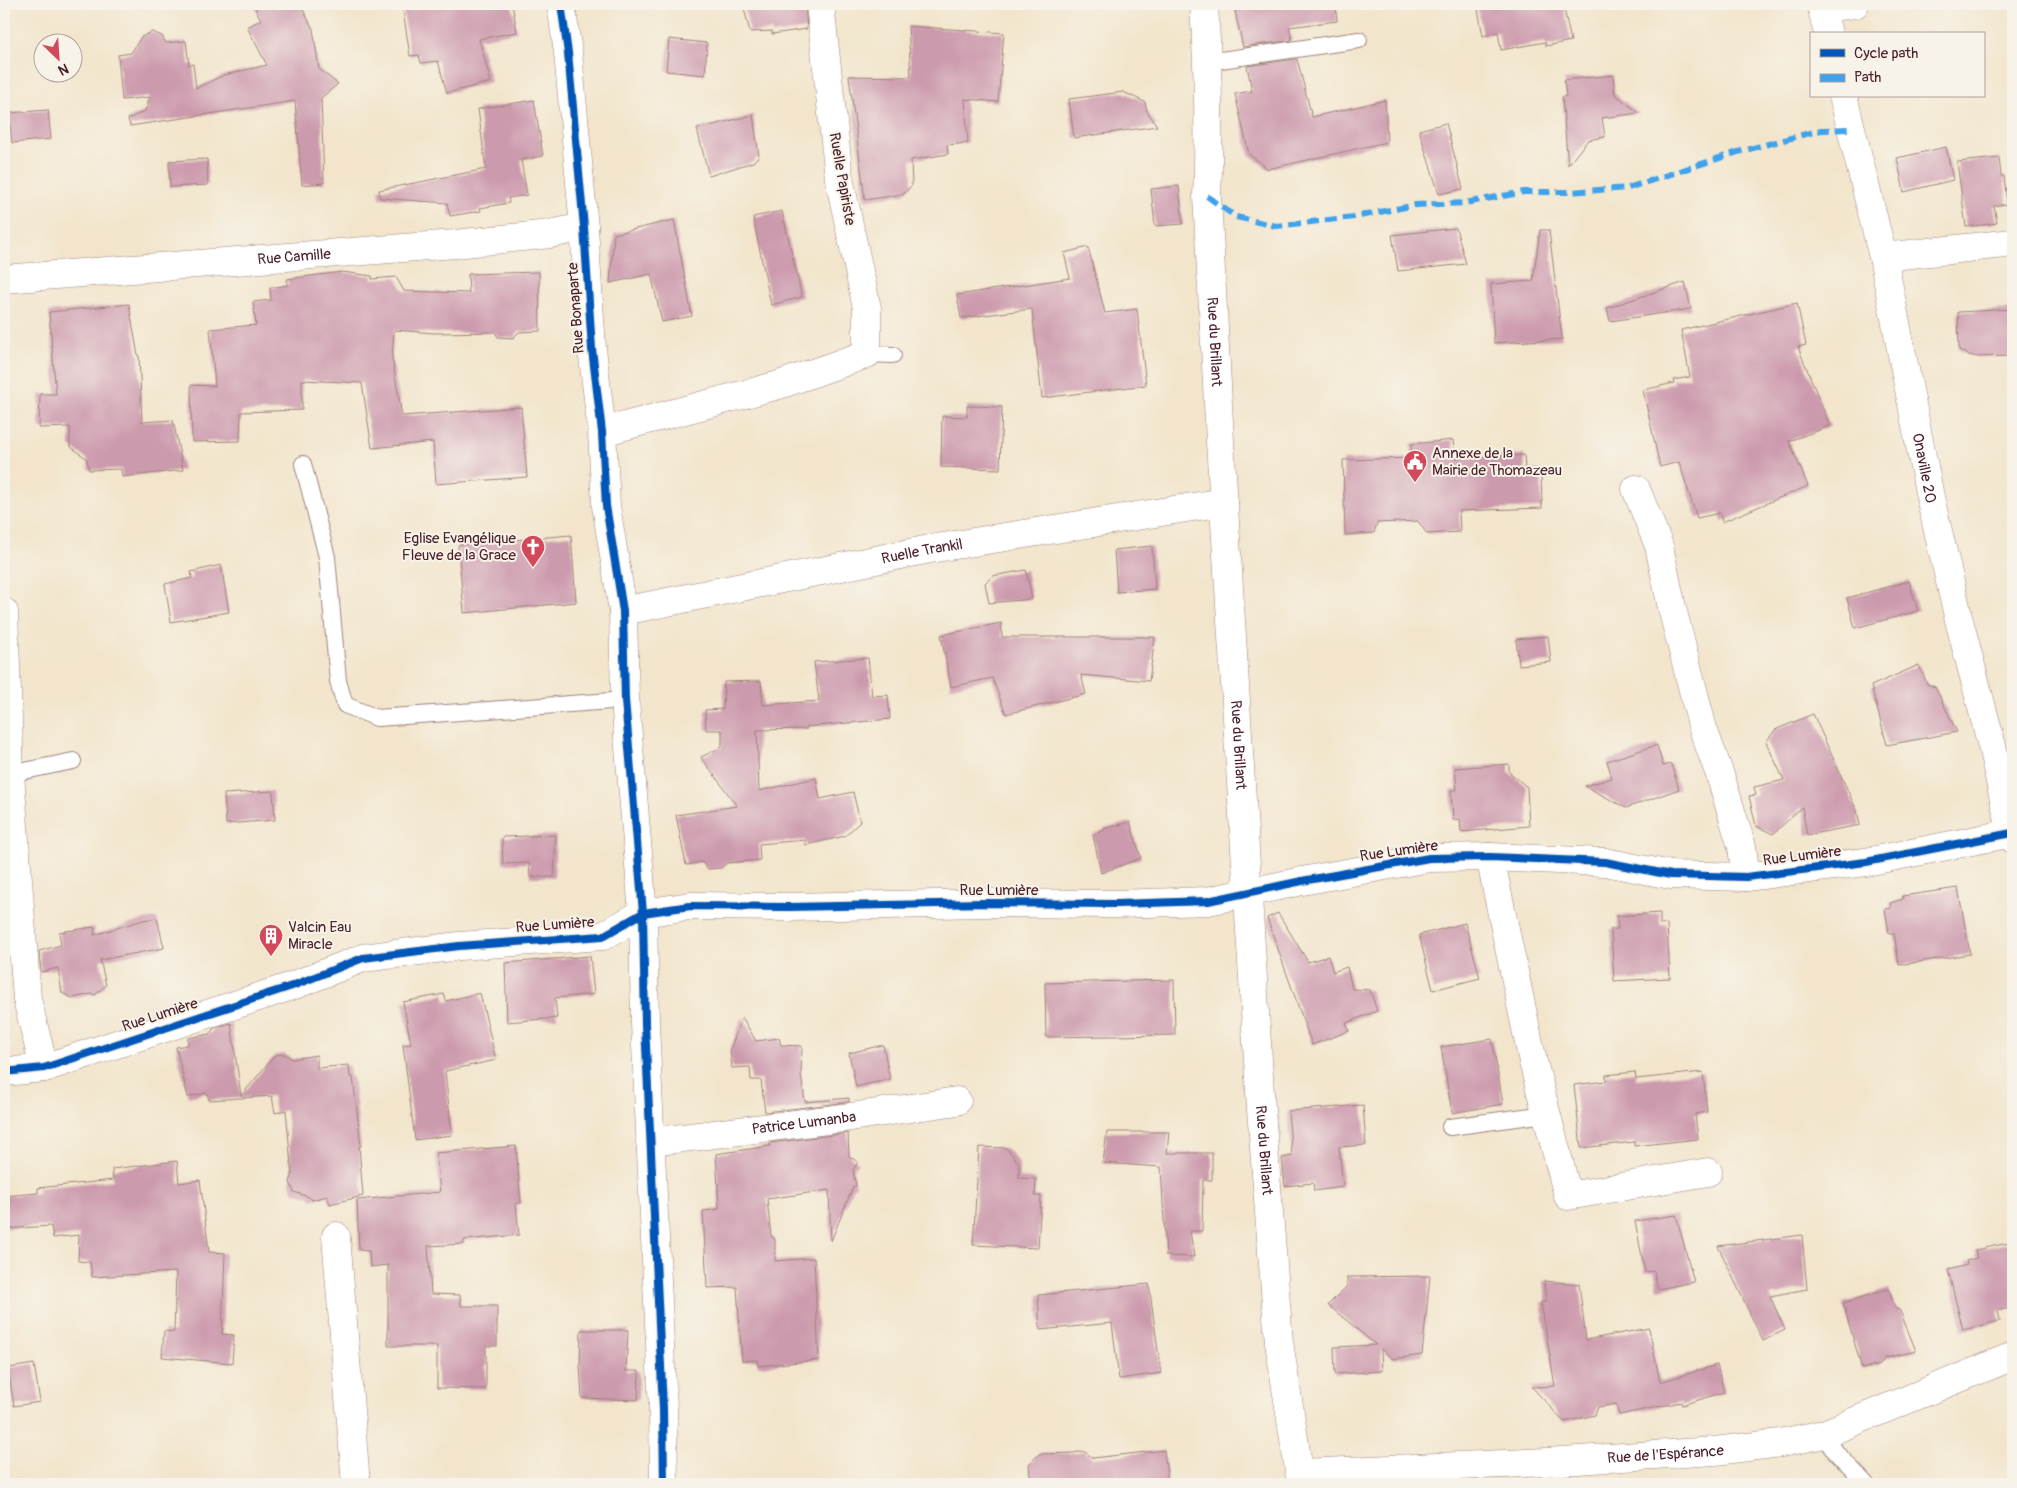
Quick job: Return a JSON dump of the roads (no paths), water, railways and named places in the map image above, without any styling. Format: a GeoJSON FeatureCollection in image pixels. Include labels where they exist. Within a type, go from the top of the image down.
{"type":"FeatureCollection","features":[{"type":"Feature","properties":{"kind":"street","name":"Rue Bonaparte"},"geometry":{"type":"LineString","coordinates":[[561,4],[584,227],[592,349],[602,432],[606,506],[623,611],[626,700],[643,914],[645,1024],[663,1409],[664,1484]]}},
{"type":"Feature","properties":{"kind":"street","name":"Ruelle Papiriste"},"geometry":{"type":"LineString","coordinates":[[602,432],[779,385],[880,355],[867,308],[839,178],[820,4]]}},
{"type":"Feature","properties":{"kind":"street","name":"Rue du Brillant"},"geometry":{"type":"LineString","coordinates":[[1204,4],[1209,157],[1207,196],[1239,774],[1279,1342],[1301,1478]]}},
{"type":"Feature","properties":{"kind":"street"},"geometry":{"type":"LineString","coordinates":[[1824,15],[1856,4]]}},
{"type":"Feature","properties":{"kind":"street","name":"Onaville 20"},"geometry":{"type":"LineString","coordinates":[[1843,98],[1883,257],[1930,496],[1960,624],[1992,746],[2012,836]]}},
{"type":"Feature","properties":{"kind":"street","name":"Rue Camille"},"geometry":{"type":"LineString","coordinates":[[4,279],[455,244],[550,234],[584,227]]}},
{"type":"Feature","properties":{"kind":"street"},"geometry":{"type":"LineString","coordinates":[[1883,257],[2013,243]]}},
{"type":"Feature","properties":{"kind":"street"},"geometry":{"type":"LineString","coordinates":[[1636,489],[1658,546],[1703,729],[1720,775],[1742,847],[1746,877]]}},
{"type":"Feature","properties":{"kind":"street","name":"Ruelle Trankil"},"geometry":{"type":"LineString","coordinates":[[623,611],[930,549],[1224,502]]}},
{"type":"Feature","properties":{"kind":"street"},"geometry":{"type":"LineString","coordinates":[[4,612],[10,774],[27,999],[44,1068]]}},
{"type":"Feature","properties":{"kind":"street","name":"Rue Lumière"},"geometry":{"type":"LineString","coordinates":[[4,1072],[44,1068],[292,986],[363,958],[459,946],[603,936],[643,914],[690,906],[790,907],[986,903],[1117,904],[1208,901],[1366,868],[1429,858],[1490,857],[1605,862],[1671,875],[1746,877],[1866,862],[2012,836]]}},
{"type":"Feature","properties":{"kind":"street"},"geometry":{"type":"LineString","coordinates":[[1490,857],[1533,1062],[1568,1196],[1708,1172]]}},
{"type":"Feature","properties":{"kind":"street","name":"Patrice Lumanba"},"geometry":{"type":"LineString","coordinates":[[650,1142],[851,1117],[957,1101]]}},
{"type":"Feature","properties":{"kind":"street"},"geometry":{"type":"LineString","coordinates":[[336,1236],[356,1484]]}},
{"type":"Feature","properties":{"kind":"street","name":"Rue de l'Espérance"},"geometry":{"type":"LineString","coordinates":[[1301,1478],[1715,1451],[1780,1443],[1824,1434],[2013,1356]]}},
{"type":"Feature","properties":{"kind":"lane"},"geometry":{"type":"LineString","coordinates":[[1207,62],[1359,40]]}},
{"type":"Feature","properties":{"kind":"lane"},"geometry":{"type":"LineString","coordinates":[[303,464],[327,557],[338,681],[345,705],[377,718],[626,700]]}},
{"type":"Feature","properties":{"kind":"lane"},"geometry":{"type":"LineString","coordinates":[[10,774],[72,761]]}},
{"type":"Feature","properties":{"kind":"lane"},"geometry":{"type":"LineString","coordinates":[[1450,1127],[1546,1114]]}},
{"type":"Feature","properties":{"kind":"lane"},"geometry":{"type":"LineString","coordinates":[[1824,1434],[1832,1448],[1866,1484]]}},
{"type":"Feature","properties":{"kind":"place","name":"Annexe de la Mairie de Thomazeau"},"geometry":{"type":"Point","coordinates":[1415,483]}},
{"type":"Feature","properties":{"kind":"place","name":"Eglise Evangélique Fleuve de la Grace"},"geometry":{"type":"Point","coordinates":[533,568]}},
{"type":"Feature","properties":{"kind":"place","name":"Valcin Eau Miracle"},"geometry":{"type":"Point","coordinates":[271,957]}}]}
